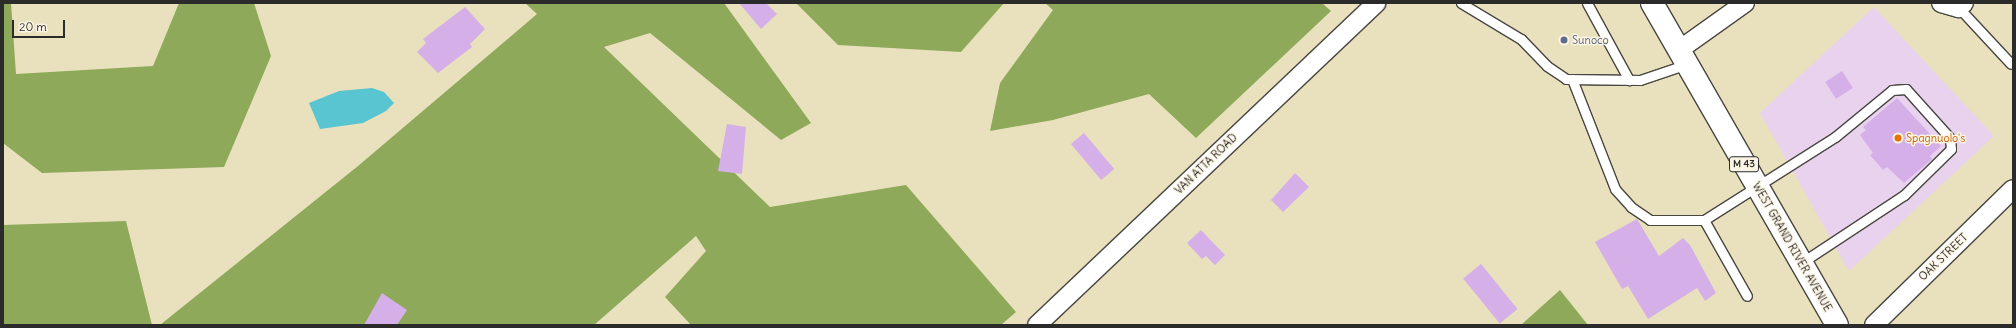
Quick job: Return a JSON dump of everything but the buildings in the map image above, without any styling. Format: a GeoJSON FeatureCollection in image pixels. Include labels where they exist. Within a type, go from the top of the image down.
{"type":"FeatureCollection","features":[{"type":"Feature","properties":{"kind":"main road","name":"WEST GRAND RIVER AVENUE"},"geometry":{"type":"LineString","coordinates":[[1652,3],[1837,325]]}},
{"type":"Feature","properties":{"kind":"street","name":"VAN ATTA ROAD"},"geometry":{"type":"LineString","coordinates":[[1037,325],[1376,3]]}},
{"type":"Feature","properties":{"kind":"street"},"geometry":{"type":"LineString","coordinates":[[1683,57],[1745,3]]}},
{"type":"Feature","properties":{"kind":"street"},"geometry":{"type":"LineString","coordinates":[[1941,3],[1961,5]]}},
{"type":"Feature","properties":{"kind":"street","name":"OAK STREET"},"geometry":{"type":"LineString","coordinates":[[1874,325],[2013,189]]}},
{"type":"Feature","properties":{"kind":"lane"},"geometry":{"type":"LineString","coordinates":[[1461,3],[1521,39],[1548,66],[1572,79],[1629,80],[1683,57]]}},
{"type":"Feature","properties":{"kind":"lane"},"geometry":{"type":"LineString","coordinates":[[1587,3],[1629,80]]}},
{"type":"Feature","properties":{"kind":"lane"},"geometry":{"type":"LineString","coordinates":[[1961,5],[2011,64]]}},
{"type":"Feature","properties":{"kind":"lane"},"geometry":{"type":"LineString","coordinates":[[1572,79],[1615,189],[1631,207],[1650,220],[1704,220],[1835,137],[1895,88],[1906,90],[1950,138],[1952,145],[1948,153],[1904,194],[1801,263]]}},
{"type":"Feature","properties":{"kind":"lane"},"geometry":{"type":"LineString","coordinates":[[1704,220],[1747,296]]}},
{"type":"Feature","properties":{"kind":"shaded area"},"geometry":{"type":"Polygon","coordinates":[[[1874,7],[1994,136],[1849,271],[1760,113],[1874,7]]]}},
{"type":"Feature","properties":{"kind":"green space"},"geometry":{"type":"Polygon","coordinates":[[[3,3],[11,3],[16,74],[153,66],[179,3],[254,3],[271,56],[224,167],[42,173],[3,143],[3,3]]]}},
{"type":"Feature","properties":{"kind":"green space"},"geometry":{"type":"Polygon","coordinates":[[[525,3],[724,3],[811,123],[781,140],[650,33],[604,47],[770,207],[906,185],[1016,312],[1001,325],[691,325],[665,297],[706,251],[696,236],[594,325],[160,325],[358,166],[537,14],[525,3]]]}},
{"type":"Feature","properties":{"kind":"green space"},"geometry":{"type":"Polygon","coordinates":[[[796,3],[1004,3],[961,52],[838,45],[796,3]]]}},
{"type":"Feature","properties":{"kind":"green space"},"geometry":{"type":"Polygon","coordinates":[[[1045,3],[1322,3],[1331,11],[1196,138],[1149,94],[1053,120],[990,131],[1000,83],[1053,10],[1045,3]]]}},
{"type":"Feature","properties":{"kind":"green space"},"geometry":{"type":"Polygon","coordinates":[[[126,221],[152,325],[3,325],[3,225],[126,221]]]}},
{"type":"Feature","properties":{"kind":"green space"},"geometry":{"type":"Polygon","coordinates":[[[1560,290],[1588,325],[1521,325],[1560,290]]]}},
{"type":"Feature","properties":{"kind":"water"},"geometry":{"type":"Polygon","coordinates":[[[372,88],[384,92],[394,103],[386,111],[363,123],[320,129],[309,103],[339,91],[372,88]]]}},
{"type":"Feature","properties":{"kind":"place","name":"Sunoco"},"geometry":{"type":"Point","coordinates":[1564,40]}},
{"type":"Feature","properties":{"kind":"place","name":"Spagnuolo's"},"geometry":{"type":"Point","coordinates":[1898,138]}}]}
